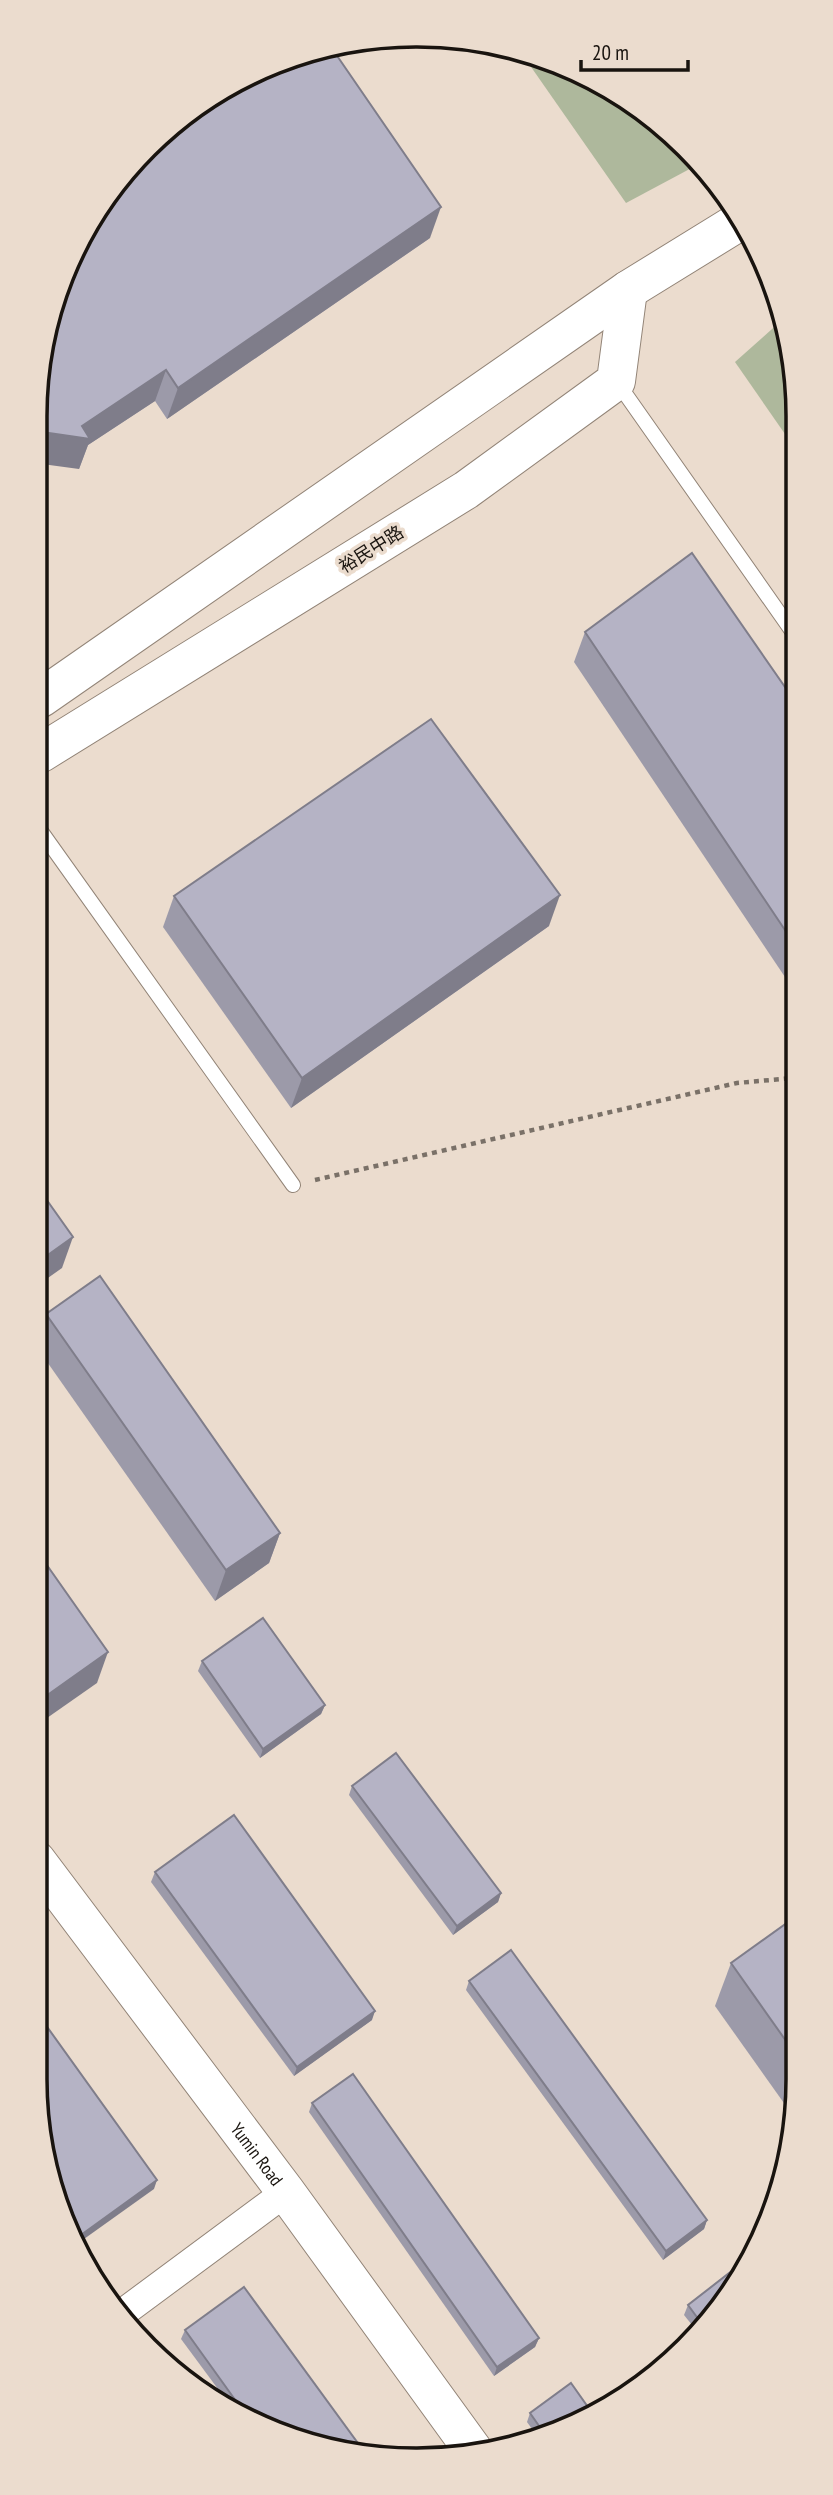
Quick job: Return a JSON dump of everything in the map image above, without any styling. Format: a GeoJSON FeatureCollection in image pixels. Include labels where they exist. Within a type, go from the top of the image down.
{"type":"FeatureCollection","features":[{"type":"Feature","properties":{"kind":"street"},"geometry":{"type":"LineString","coordinates":[[47,694],[628,290],[732,226]]}},
{"type":"Feature","properties":{"kind":"street"},"geometry":{"type":"LineString","coordinates":[[616,381],[628,290]]}},
{"type":"Feature","properties":{"kind":"street","name":"裕民中路"},"geometry":{"type":"LineString","coordinates":[[47,750],[466,490],[616,381]]}},
{"type":"Feature","properties":{"kind":"street","name":"Yumin Road"},"geometry":{"type":"LineString","coordinates":[[47,1875],[286,2192],[469,2444]]}},
{"type":"Feature","properties":{"kind":"street"},"geometry":{"type":"LineString","coordinates":[[129,2309],[286,2192]]}},
{"type":"Feature","properties":{"kind":"lane"},"geometry":{"type":"LineString","coordinates":[[616,381],[786,623]]}},
{"type":"Feature","properties":{"kind":"lane"},"geometry":{"type":"LineString","coordinates":[[47,840],[293,1185]]}},
{"type":"Feature","properties":{"kind":"path"},"geometry":{"type":"LineString","coordinates":[[293,1185],[737,1083],[786,1078]]}},
{"type":"Feature","properties":{"kind":"green space"},"geometry":{"type":"Polygon","coordinates":[[[530,65],[580,85],[622,109],[660,139],[690,169],[626,203],[530,65]]]}},
{"type":"Feature","properties":{"kind":"green space"},"geometry":{"type":"Polygon","coordinates":[[[775,327],[783,368],[786,435],[735,362],[775,327]]]}},
{"type":"Feature","properties":{"kind":"building"},"geometry":{"type":"Polygon","coordinates":[[[337,56],[441,207],[178,388],[166,370],[82,426],[90,439],[47,433],[50,368],[60,321],[75,275],[109,211],[155,155],[211,109],[275,75],[337,56]]]}},
{"type":"Feature","properties":{"kind":"building"},"geometry":{"type":"Polygon","coordinates":[[[692,553],[786,688],[786,932],[585,632],[692,553]]]}},
{"type":"Feature","properties":{"kind":"building"},"geometry":{"type":"Polygon","coordinates":[[[431,719],[560,895],[302,1078],[174,896],[431,719]]]}},
{"type":"Feature","properties":{"kind":"building"},"geometry":{"type":"Polygon","coordinates":[[[47,1200],[73,1237],[47,1256],[47,1200]]]}},
{"type":"Feature","properties":{"kind":"building"},"geometry":{"type":"Polygon","coordinates":[[[100,1276],[280,1533],[226,1570],[47,1313],[100,1276]]]}},
{"type":"Feature","properties":{"kind":"building"},"geometry":{"type":"Polygon","coordinates":[[[47,1565],[108,1652],[47,1695],[47,1565]]]}},
{"type":"Feature","properties":{"kind":"building"},"geometry":{"type":"Polygon","coordinates":[[[263,1618],[325,1705],[263,1749],[202,1661],[263,1618]]]}},
{"type":"Feature","properties":{"kind":"building"},"geometry":{"type":"Polygon","coordinates":[[[396,1753],[501,1893],[457,1926],[352,1786],[396,1753]]]}},
{"type":"Feature","properties":{"kind":"building"},"geometry":{"type":"Polygon","coordinates":[[[234,1815],[375,2011],[297,2067],[155,1872],[234,1815]]]}},
{"type":"Feature","properties":{"kind":"building"},"geometry":{"type":"Polygon","coordinates":[[[786,1924],[786,2041],[731,1963],[786,1924]]]}},
{"type":"Feature","properties":{"kind":"building"},"geometry":{"type":"Polygon","coordinates":[[[511,1950],[707,2220],[666,2251],[469,1981],[511,1950]]]}},
{"type":"Feature","properties":{"kind":"building"},"geometry":{"type":"Polygon","coordinates":[[[47,2027],[157,2180],[82,2235],[60,2174],[50,2127],[47,2027]]]}},
{"type":"Feature","properties":{"kind":"building"},"geometry":{"type":"Polygon","coordinates":[[[353,2074],[539,2338],[497,2367],[312,2103],[353,2074]]]}},
{"type":"Feature","properties":{"kind":"building"},"geometry":{"type":"Polygon","coordinates":[[[731,2271],[697,2318],[688,2305],[731,2271]]]}},
{"type":"Feature","properties":{"kind":"building"},"geometry":{"type":"Polygon","coordinates":[[[244,2287],[358,2443],[275,2420],[235,2400],[185,2330],[244,2287]]]}},
{"type":"Feature","properties":{"kind":"building"},"geometry":{"type":"Polygon","coordinates":[[[571,2383],[587,2406],[539,2426],[530,2413],[571,2383]]]}}]}
